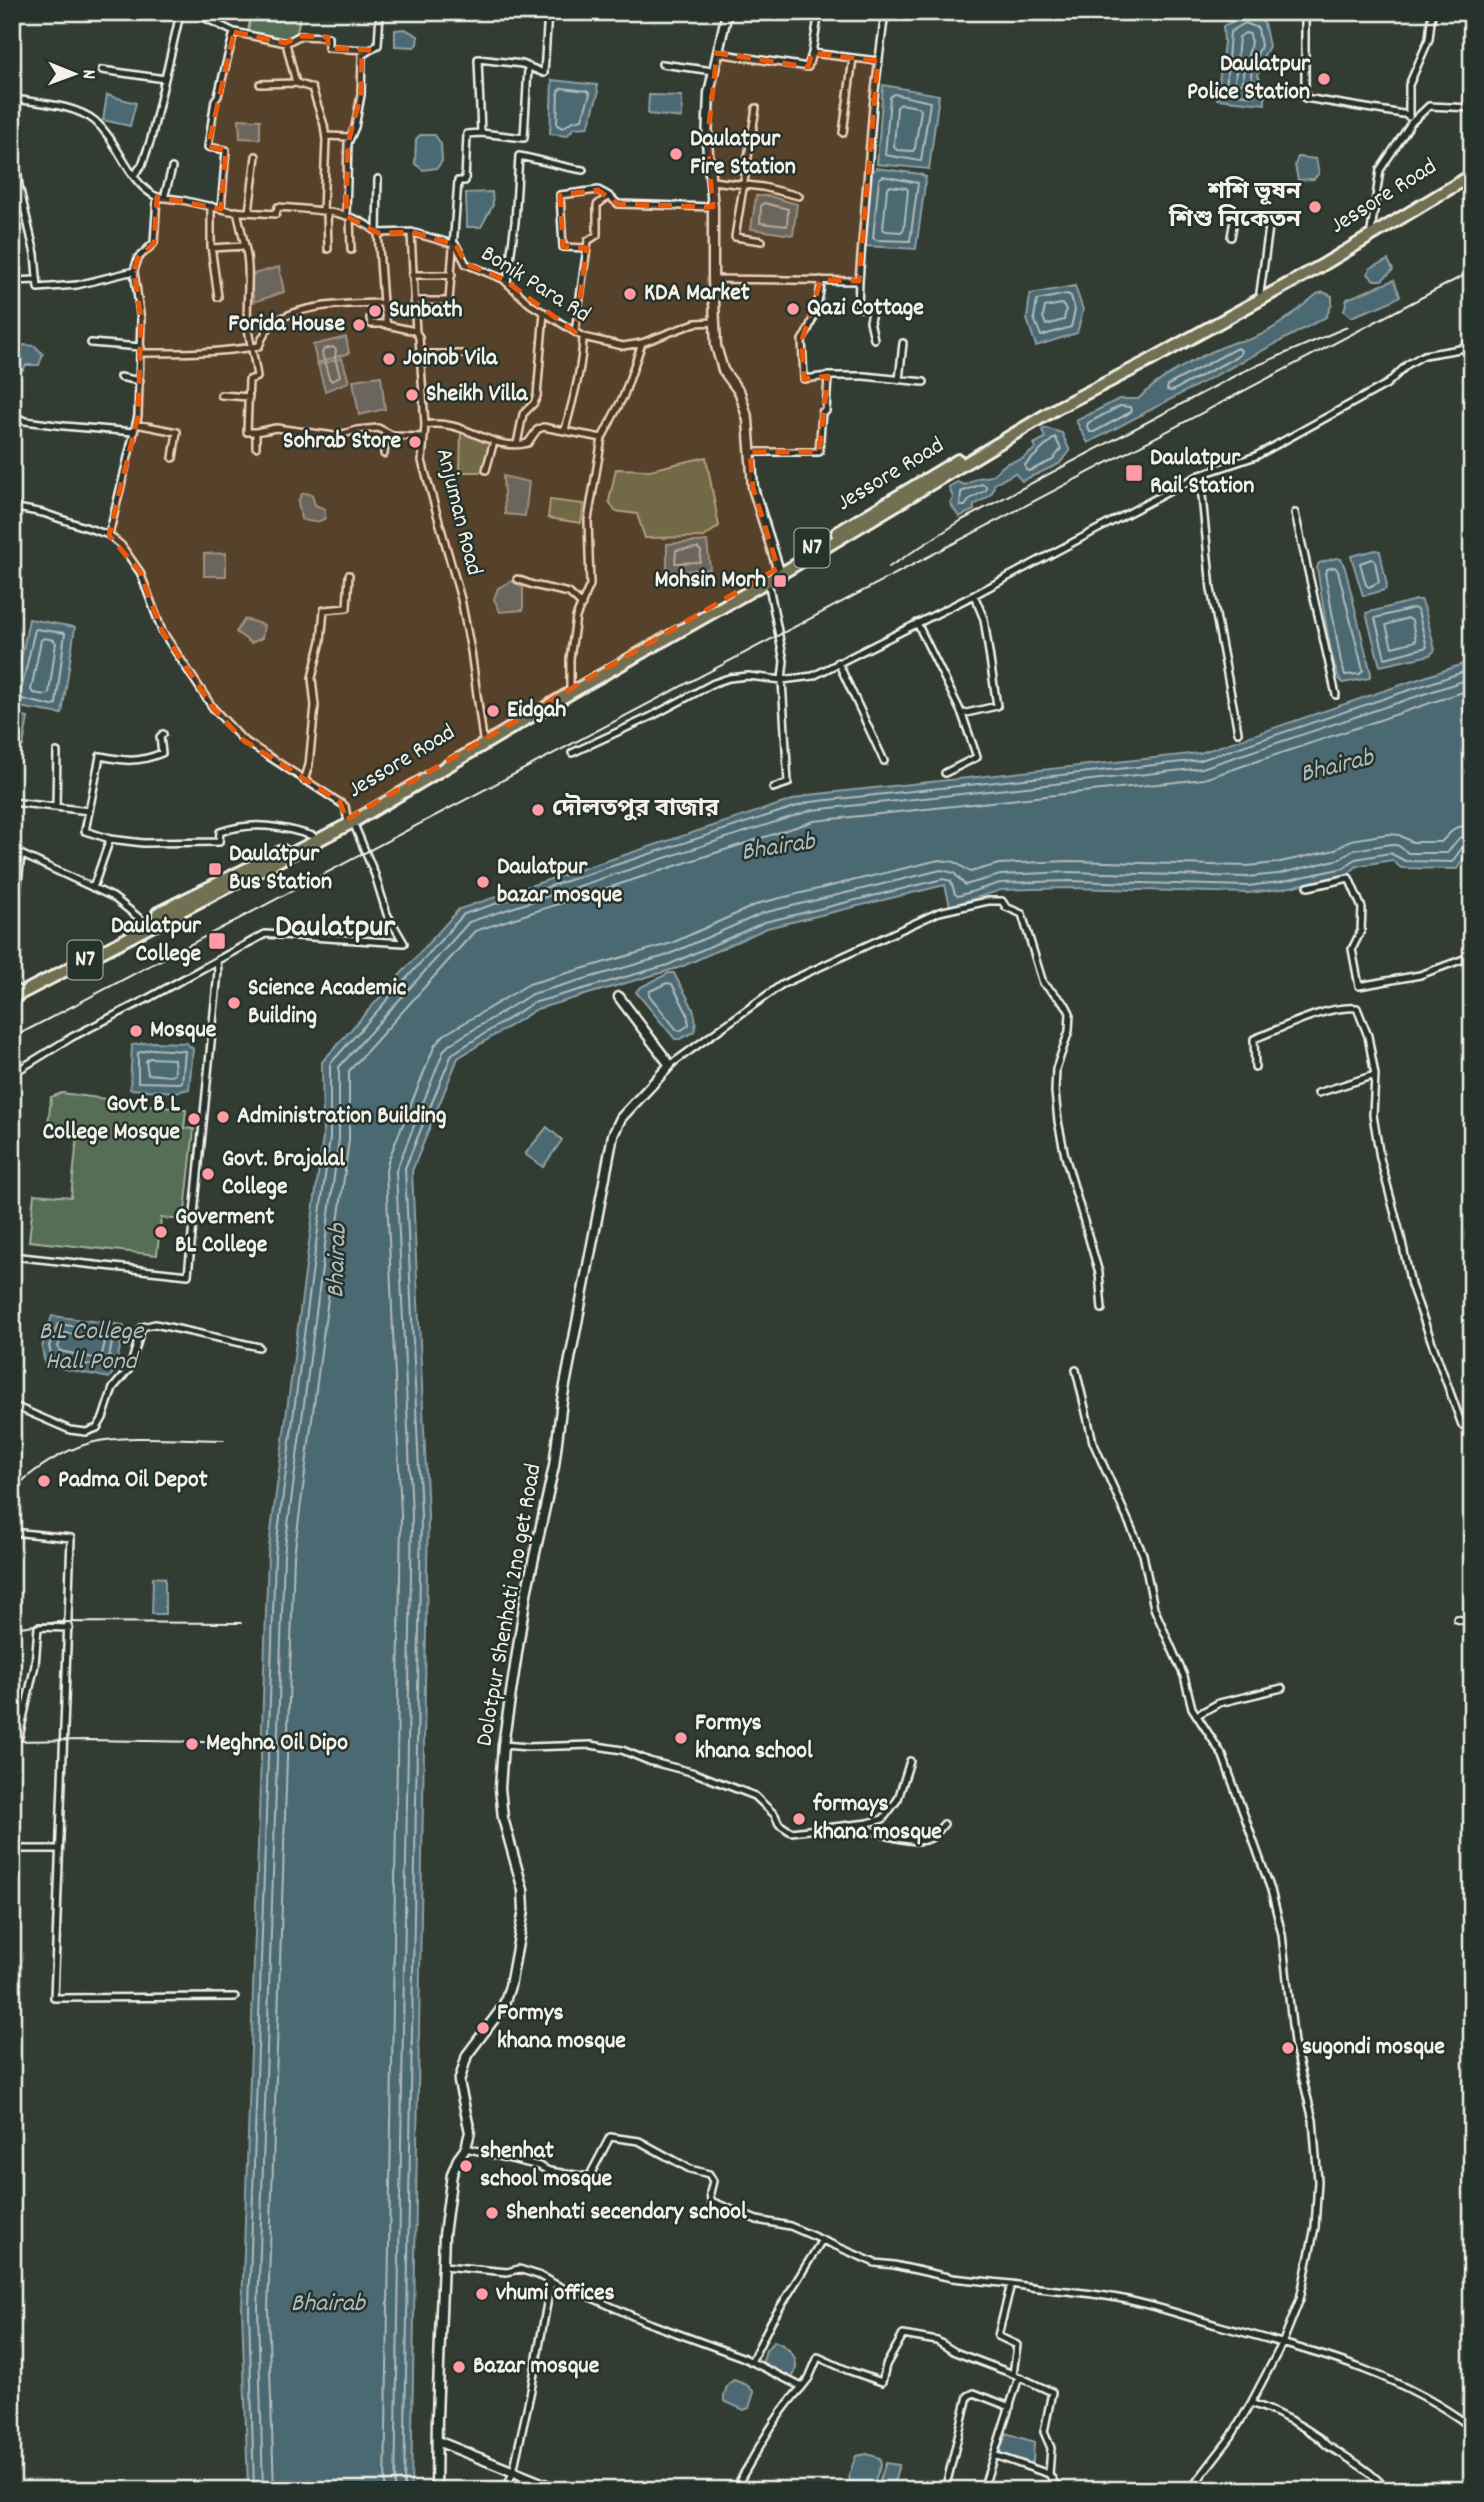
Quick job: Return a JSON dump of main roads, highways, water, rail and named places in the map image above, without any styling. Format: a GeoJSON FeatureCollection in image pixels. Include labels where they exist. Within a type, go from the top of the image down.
{"type":"FeatureCollection","features":[{"type":"Feature","properties":{"kind":"highway","name":"Jessore Road"},"geometry":{"type":"LineString","coordinates":[[153,925],[158,913],[313,836],[350,821],[483,739],[778,568],[1013,427],[1371,231],[1472,167]]}},
{"type":"Feature","properties":{"kind":"highway","name":"Jessore Road"},"geometry":{"type":"LineString","coordinates":[[17,996],[350,821],[768,581],[1059,407],[1149,361],[1321,266],[1472,175]]}},
{"type":"Feature","properties":{"kind":"water"},"geometry":{"type":"Polygon","coordinates":[[[1246,14],[1264,23],[1269,46],[1260,63],[1258,75],[1265,92],[1265,104],[1217,99],[1224,42],[1223,26],[1246,14]]]}},
{"type":"Feature","properties":{"kind":"water"},"geometry":{"type":"Polygon","coordinates":[[[405,29],[418,36],[414,47],[395,46],[395,30],[405,29]]]}},
{"type":"Feature","properties":{"kind":"water"},"geometry":{"type":"Polygon","coordinates":[[[552,80],[597,85],[598,94],[588,127],[574,128],[567,136],[550,134],[552,80]]]}},
{"type":"Feature","properties":{"kind":"water"},"geometry":{"type":"Polygon","coordinates":[[[883,85],[939,95],[929,169],[877,164],[883,85]]]}},
{"type":"Feature","properties":{"kind":"water"},"geometry":{"type":"Polygon","coordinates":[[[107,95],[136,103],[130,126],[103,120],[107,95]]]}},
{"type":"Feature","properties":{"kind":"water"},"geometry":{"type":"Polygon","coordinates":[[[649,95],[682,96],[682,118],[648,114],[649,95]]]}},
{"type":"Feature","properties":{"kind":"water"},"geometry":{"type":"Polygon","coordinates":[[[239,119],[260,120],[260,139],[240,138],[239,119]]]}},
{"type":"Feature","properties":{"kind":"water"},"geometry":{"type":"Polygon","coordinates":[[[420,135],[435,135],[441,144],[442,161],[437,168],[423,170],[415,164],[416,139],[420,135]]]}},
{"type":"Feature","properties":{"kind":"water"},"geometry":{"type":"Polygon","coordinates":[[[1298,157],[1316,159],[1319,173],[1314,179],[1298,180],[1295,165],[1298,157]]]}},
{"type":"Feature","properties":{"kind":"water"},"geometry":{"type":"Polygon","coordinates":[[[876,168],[926,177],[916,249],[865,246],[872,173],[876,168]]]}},
{"type":"Feature","properties":{"kind":"water"},"geometry":{"type":"Polygon","coordinates":[[[492,192],[493,205],[481,227],[467,227],[466,193],[492,192]]]}},
{"type":"Feature","properties":{"kind":"water"},"geometry":{"type":"Polygon","coordinates":[[[756,196],[769,196],[797,204],[793,235],[751,229],[756,196]]]}},
{"type":"Feature","properties":{"kind":"water"},"geometry":{"type":"Polygon","coordinates":[[[1388,260],[1393,270],[1382,280],[1374,280],[1368,274],[1370,268],[1388,260]]]}},
{"type":"Feature","properties":{"kind":"water"},"geometry":{"type":"Polygon","coordinates":[[[279,267],[284,292],[254,302],[250,275],[279,267]]]}},
{"type":"Feature","properties":{"kind":"water"},"geometry":{"type":"Polygon","coordinates":[[[1394,280],[1400,296],[1351,317],[1344,311],[1347,299],[1394,280]]]}},
{"type":"Feature","properties":{"kind":"water"},"geometry":{"type":"Polygon","coordinates":[[[1075,286],[1083,310],[1077,333],[1036,346],[1027,319],[1030,294],[1075,286]]]}},
{"type":"Feature","properties":{"kind":"water"},"geometry":{"type":"Polygon","coordinates":[[[1323,292],[1332,296],[1332,304],[1326,317],[1088,443],[1076,421],[1119,399],[1138,399],[1158,382],[1195,360],[1267,331],[1323,292]]]}},
{"type":"Feature","properties":{"kind":"water"},"geometry":{"type":"Polygon","coordinates":[[[346,337],[349,353],[317,363],[313,345],[346,337]]]}},
{"type":"Feature","properties":{"kind":"water"},"geometry":{"type":"Polygon","coordinates":[[[18,346],[35,346],[43,354],[39,365],[26,365],[23,370],[18,368],[14,357],[18,346]]]}},
{"type":"Feature","properties":{"kind":"water"},"geometry":{"type":"Polygon","coordinates":[[[342,358],[349,382],[325,391],[318,365],[342,358]]]}},
{"type":"Feature","properties":{"kind":"water"},"geometry":{"type":"Polygon","coordinates":[[[381,376],[385,409],[359,415],[353,380],[381,376]]]}},
{"type":"Feature","properties":{"kind":"water"},"geometry":{"type":"Polygon","coordinates":[[[1046,428],[1062,433],[1070,451],[1059,464],[1022,481],[1015,473],[994,484],[990,495],[974,505],[974,510],[959,517],[950,503],[953,498],[949,487],[957,482],[965,485],[978,478],[991,476],[1007,463],[1022,459],[1036,448],[1034,444],[1045,438],[1042,430],[1046,428]]]}},
{"type":"Feature","properties":{"kind":"water"},"geometry":{"type":"Polygon","coordinates":[[[503,476],[529,482],[525,516],[505,514],[503,476]]]}},
{"type":"Feature","properties":{"kind":"water"},"geometry":{"type":"Polygon","coordinates":[[[302,494],[312,495],[315,505],[325,509],[325,518],[314,522],[301,519],[298,501],[302,494]]]}},
{"type":"Feature","properties":{"kind":"water"},"geometry":{"type":"Polygon","coordinates":[[[707,541],[710,569],[667,572],[667,544],[707,541]]]}},
{"type":"Feature","properties":{"kind":"water"},"geometry":{"type":"Polygon","coordinates":[[[1380,551],[1387,586],[1385,590],[1363,596],[1351,556],[1380,551]]]}},
{"type":"Feature","properties":{"kind":"water"},"geometry":{"type":"Polygon","coordinates":[[[226,553],[226,576],[204,576],[204,554],[226,553]]]}},
{"type":"Feature","properties":{"kind":"water"},"geometry":{"type":"Polygon","coordinates":[[[1341,559],[1345,568],[1371,674],[1369,678],[1343,683],[1334,664],[1317,568],[1319,563],[1341,559]]]}},
{"type":"Feature","properties":{"kind":"water"},"geometry":{"type":"Polygon","coordinates":[[[512,581],[523,588],[523,610],[500,612],[494,599],[498,588],[512,581]]]}},
{"type":"Feature","properties":{"kind":"water"},"geometry":{"type":"Polygon","coordinates":[[[1421,600],[1424,606],[1435,650],[1430,655],[1380,666],[1366,613],[1421,600]]]}},
{"type":"Feature","properties":{"kind":"water"},"geometry":{"type":"Polygon","coordinates":[[[29,619],[75,627],[62,714],[12,706],[29,619]]]}},
{"type":"Feature","properties":{"kind":"water"},"geometry":{"type":"Polygon","coordinates":[[[245,619],[264,625],[262,638],[251,643],[236,632],[245,619]]]}},
{"type":"Feature","properties":{"kind":"water","name":"Bhairab"},"geometry":{"type":"Polygon","coordinates":[[[1472,661],[1472,845],[1457,869],[1401,868],[1392,860],[1357,866],[1348,874],[1281,889],[1248,893],[1070,888],[1001,890],[950,906],[945,885],[767,928],[681,967],[537,1009],[458,1058],[412,1171],[428,1515],[411,2490],[248,2490],[242,2309],[268,1554],[323,1137],[322,1062],[459,909],[808,795],[1200,753],[1472,661]]]}},
{"type":"Feature","properties":{"kind":"water"},"geometry":{"type":"Polygon","coordinates":[[[12,714],[28,718],[23,746],[12,743],[12,714]]]}},
{"type":"Feature","properties":{"kind":"water"},"geometry":{"type":"Polygon","coordinates":[[[669,973],[674,973],[695,1017],[694,1032],[680,1039],[675,1039],[636,992],[669,973]]]}},
{"type":"Feature","properties":{"kind":"water"},"geometry":{"type":"Polygon","coordinates":[[[152,1042],[186,1043],[193,1049],[189,1089],[177,1092],[130,1089],[132,1045],[152,1042]]]}},
{"type":"Feature","properties":{"kind":"water"},"geometry":{"type":"Polygon","coordinates":[[[547,1127],[562,1140],[543,1167],[525,1154],[547,1127]]]}},
{"type":"Feature","properties":{"kind":"water","name":"B.L College Hall Pond"},"geometry":{"type":"Polygon","coordinates":[[[52,1316],[124,1325],[116,1368],[109,1378],[45,1365],[42,1347],[52,1316]]]}},
{"type":"Feature","properties":{"kind":"water"},"geometry":{"type":"Polygon","coordinates":[[[153,1577],[165,1578],[165,1614],[152,1614],[153,1577]]]}},
{"type":"Feature","properties":{"kind":"water"},"geometry":{"type":"Polygon","coordinates":[[[774,2341],[793,2355],[796,2366],[792,2378],[789,2379],[762,2365],[766,2350],[774,2341]]]}},
{"type":"Feature","properties":{"kind":"water"},"geometry":{"type":"Polygon","coordinates":[[[734,2380],[747,2385],[754,2392],[749,2408],[744,2410],[724,2401],[726,2389],[734,2380]]]}},
{"type":"Feature","properties":{"kind":"water"},"geometry":{"type":"Polygon","coordinates":[[[1006,2433],[1034,2442],[1033,2462],[999,2455],[1006,2433]]]}},
{"type":"Feature","properties":{"kind":"water"},"geometry":{"type":"Polygon","coordinates":[[[867,2454],[880,2458],[881,2465],[871,2490],[850,2481],[849,2475],[856,2456],[867,2454]]]}},
{"type":"Feature","properties":{"kind":"water"},"geometry":{"type":"Polygon","coordinates":[[[886,2463],[899,2465],[892,2490],[876,2490],[886,2463]]]}},
{"type":"Feature","properties":{"kind":"railway"},"geometry":{"type":"LineString","coordinates":[[12,1038],[1472,271]]}},
{"type":"Feature","properties":{"kind":"railway"},"geometry":{"type":"LineString","coordinates":[[889,567],[962,520],[1242,372],[1347,327]]}},
{"type":"Feature","properties":{"kind":"railway"},"geometry":{"type":"LineString","coordinates":[[12,1491],[48,1462],[90,1443],[138,1438],[224,1440]]}},
{"type":"Feature","properties":{"kind":"railway"},"geometry":{"type":"LineString","coordinates":[[12,1628],[58,1622],[241,1623]]}},
{"type":"Feature","properties":{"kind":"railway"},"geometry":{"type":"LineString","coordinates":[[12,1741],[260,1743]]}},
{"type":"Feature","properties":{"kind":"place","name":"Daulatpur Police Station"},"geometry":{"type":"Point","coordinates":[1324,79]}},
{"type":"Feature","properties":{"kind":"place","name":"Daulatpur Fire Station"},"geometry":{"type":"Point","coordinates":[676,154]}},
{"type":"Feature","properties":{"kind":"place","name":"শশি ভূষন শিশু নিকেতন"},"geometry":{"type":"Point","coordinates":[1315,207]}},
{"type":"Feature","properties":{"kind":"place","name":"KDA Market"},"geometry":{"type":"Point","coordinates":[630,294]}},
{"type":"Feature","properties":{"kind":"place","name":"Qazi Cottage"},"geometry":{"type":"Point","coordinates":[793,309]}},
{"type":"Feature","properties":{"kind":"place","name":"Sunbath"},"geometry":{"type":"Point","coordinates":[375,311]}},
{"type":"Feature","properties":{"kind":"place","name":"Forida House"},"geometry":{"type":"Point","coordinates":[359,325]}},
{"type":"Feature","properties":{"kind":"place","name":"Joinob Vila"},"geometry":{"type":"Point","coordinates":[389,359]}},
{"type":"Feature","properties":{"kind":"place","name":"Sheikh Villa"},"geometry":{"type":"Point","coordinates":[412,395]}},
{"type":"Feature","properties":{"kind":"place","name":"Sohrab Store"},"geometry":{"type":"Point","coordinates":[415,442]}},
{"type":"Feature","properties":{"kind":"place","name":"Daulatpur Rail Station"},"geometry":{"type":"Point","coordinates":[1134,473]}},
{"type":"Feature","properties":{"kind":"place","name":"Mohsin Morh"},"geometry":{"type":"Point","coordinates":[780,581]}},
{"type":"Feature","properties":{"kind":"place","name":"Eidgah"},"geometry":{"type":"Point","coordinates":[493,711]}},
{"type":"Feature","properties":{"kind":"place","name":"দৌলতপুর বাজার"},"geometry":{"type":"Point","coordinates":[538,810]}},
{"type":"Feature","properties":{"kind":"place","name":"Daulatpur Bus Station"},"geometry":{"type":"Point","coordinates":[215,869]}},
{"type":"Feature","properties":{"kind":"place","name":"Daulatpur bazar mosque"},"geometry":{"type":"Point","coordinates":[483,882]}},
{"type":"Feature","properties":{"kind":"place","name":"Daulatpur College"},"geometry":{"type":"Point","coordinates":[217,941]}},
{"type":"Feature","properties":{"kind":"place","name":"Science Academic Building"},"geometry":{"type":"Point","coordinates":[234,1003]}},
{"type":"Feature","properties":{"kind":"place","name":"Mosque"},"geometry":{"type":"Point","coordinates":[136,1031]}},
{"type":"Feature","properties":{"kind":"place","name":"Administration Building"},"geometry":{"type":"Point","coordinates":[223,1117]}},
{"type":"Feature","properties":{"kind":"place","name":"Govt B L College Mosque"},"geometry":{"type":"Point","coordinates":[194,1119]}},
{"type":"Feature","properties":{"kind":"place","name":"Govt. Brajalal College"},"geometry":{"type":"Point","coordinates":[208,1174]}},
{"type":"Feature","properties":{"kind":"place","name":"Goverment BL College"},"geometry":{"type":"Point","coordinates":[161,1232]}},
{"type":"Feature","properties":{"kind":"place","name":"Padma Oil Depot"},"geometry":{"type":"Point","coordinates":[44,1481]}},
{"type":"Feature","properties":{"kind":"place","name":"Formys khana school"},"geometry":{"type":"Point","coordinates":[681,1738]}},
{"type":"Feature","properties":{"kind":"place","name":"Meghna Oil Dipo"},"geometry":{"type":"Point","coordinates":[192,1744]}},
{"type":"Feature","properties":{"kind":"place","name":"formays khana mosque"},"geometry":{"type":"Point","coordinates":[799,1819]}},
{"type":"Feature","properties":{"kind":"place","name":"Formys khana mosque"},"geometry":{"type":"Point","coordinates":[483,2028]}},
{"type":"Feature","properties":{"kind":"place","name":"sugondi mosque"},"geometry":{"type":"Point","coordinates":[1288,2048]}},
{"type":"Feature","properties":{"kind":"place","name":"shenhat school mosque"},"geometry":{"type":"Point","coordinates":[466,2166]}},
{"type":"Feature","properties":{"kind":"place","name":"Shenhati secendary school"},"geometry":{"type":"Point","coordinates":[492,2213]}},
{"type":"Feature","properties":{"kind":"place","name":"vhumi offices"},"geometry":{"type":"Point","coordinates":[482,2294]}},
{"type":"Feature","properties":{"kind":"place","name":"Bazar mosque"},"geometry":{"type":"Point","coordinates":[459,2367]}},
{"type":"Feature","properties":{"kind":"district","name":"Daulatpur"},"geometry":{"type":"Point","coordinates":[335,929]}}]}
